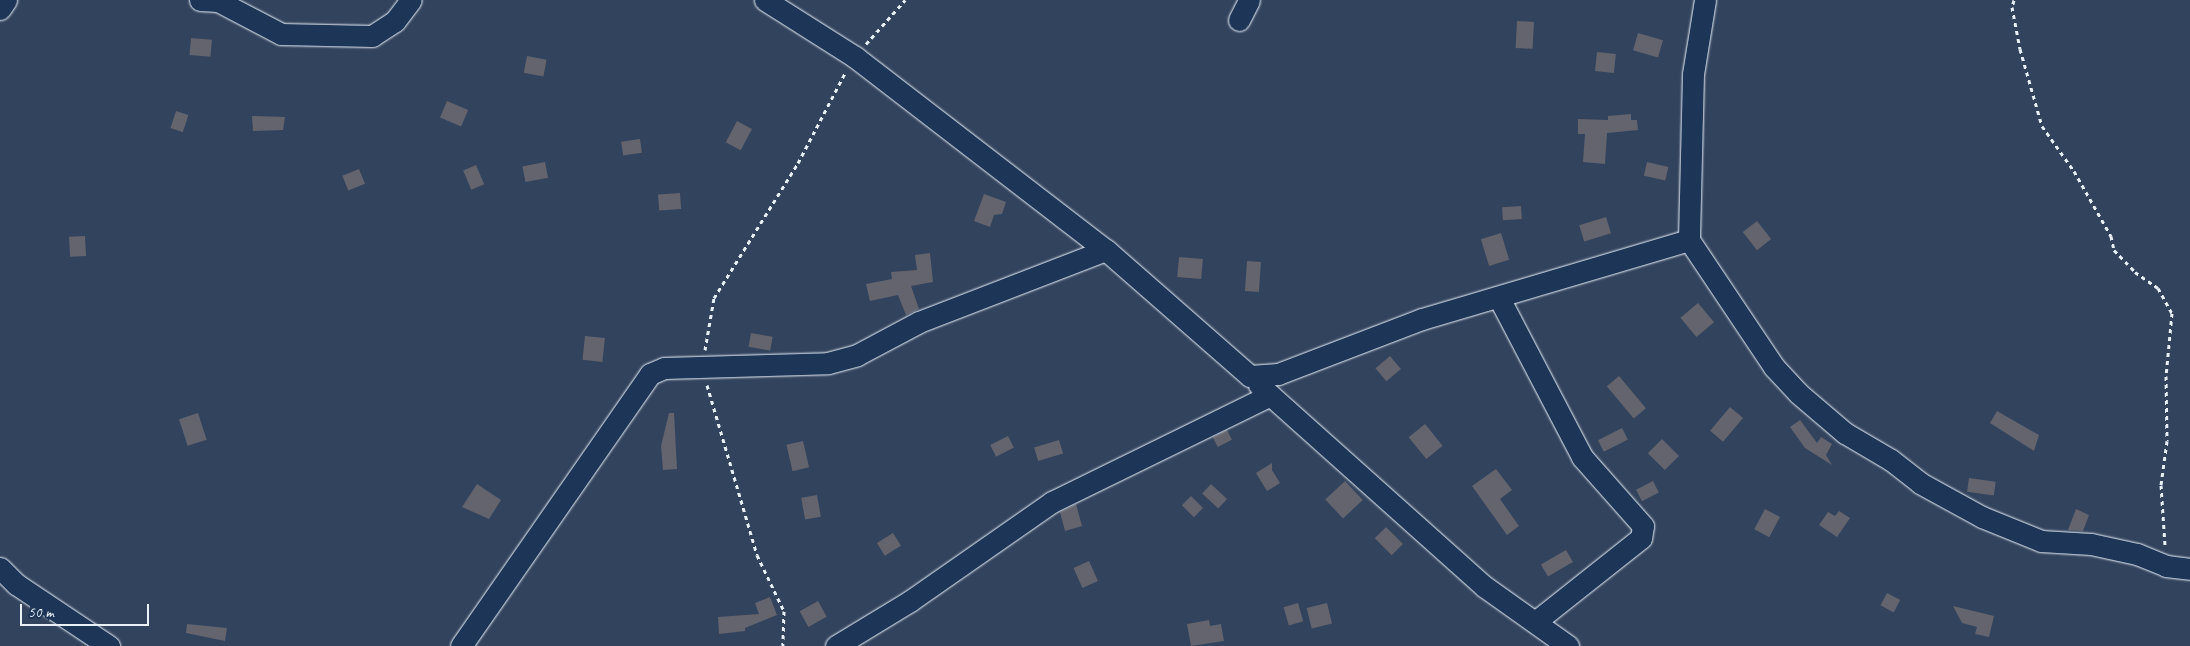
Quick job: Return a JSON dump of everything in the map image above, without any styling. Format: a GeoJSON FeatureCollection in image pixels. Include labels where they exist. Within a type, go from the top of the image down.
{"type":"FeatureCollection","features":[{"type":"Feature","properties":{"kind":"street"},"geometry":{"type":"LineString","coordinates":[[0,9],[6,0]]}},
{"type":"Feature","properties":{"kind":"street"},"geometry":{"type":"LineString","coordinates":[[200,0],[218,1],[281,34],[372,36],[395,20],[411,0]]}},
{"type":"Feature","properties":{"kind":"street"},"geometry":{"type":"LineString","coordinates":[[765,0],[855,57],[1106,250],[1250,376],[1485,587],[1568,646]]}},
{"type":"Feature","properties":{"kind":"street"},"geometry":{"type":"LineString","coordinates":[[1239,20],[1249,0]]}},
{"type":"Feature","properties":{"kind":"street"},"geometry":{"type":"LineString","coordinates":[[1706,0],[1693,74],[1689,240],[1774,368],[1798,393],[1845,432],[1891,460],[1920,483],[1982,517],[2040,541],[2091,544],[2137,554],[2166,566],[2190,569]]}},
{"type":"Feature","properties":{"kind":"street"},"geometry":{"type":"LineString","coordinates":[[1250,376],[1278,374],[1422,319],[1499,298],[1689,240]]}},
{"type":"Feature","properties":{"kind":"street"},"geometry":{"type":"LineString","coordinates":[[461,646],[650,374],[664,368],[828,362],[857,355],[919,322],[1106,250]]}},
{"type":"Feature","properties":{"kind":"street"},"geometry":{"type":"LineString","coordinates":[[1499,298],[1582,457],[1643,526],[1641,538],[1535,622]]}},
{"type":"Feature","properties":{"kind":"street"},"geometry":{"type":"LineString","coordinates":[[836,646],[910,601],[1052,502],[1270,394]]}},
{"type":"Feature","properties":{"kind":"street"},"geometry":{"type":"LineString","coordinates":[[0,568],[16,584],[109,646]]}},
{"type":"Feature","properties":{"kind":"path"},"geometry":{"type":"LineString","coordinates":[[784,646],[784,611],[757,555],[702,367],[714,298],[798,163],[826,104],[855,57],[905,0]]}},
{"type":"Feature","properties":{"kind":"path"},"geometry":{"type":"LineString","coordinates":[[2014,0],[2012,8],[2020,50],[2042,126],[2074,171],[2111,236],[2114,250],[2134,272],[2158,288],[2172,313],[2166,376],[2167,441],[2161,485],[2166,566]]}},
{"type":"Feature","properties":{"kind":"building"},"geometry":{"type":"Polygon","coordinates":[[[1517,21],[1534,22],[1533,49],[1516,48],[1517,21]]]}},
{"type":"Feature","properties":{"kind":"building"},"geometry":{"type":"Polygon","coordinates":[[[1638,33],[1663,40],[1658,57],[1633,50],[1638,33]]]}},
{"type":"Feature","properties":{"kind":"building"},"geometry":{"type":"Polygon","coordinates":[[[191,38],[212,40],[210,57],[190,55],[191,38]]]}},
{"type":"Feature","properties":{"kind":"building"},"geometry":{"type":"Polygon","coordinates":[[[1597,52],[1616,54],[1614,73],[1595,71],[1597,52]]]}},
{"type":"Feature","properties":{"kind":"building"},"geometry":{"type":"Polygon","coordinates":[[[527,56],[547,60],[543,77],[524,73],[527,56]]]}},
{"type":"Feature","properties":{"kind":"building"},"geometry":{"type":"Polygon","coordinates":[[[447,101],[468,110],[461,127],[440,118],[447,101]]]}},
{"type":"Feature","properties":{"kind":"building"},"geometry":{"type":"Polygon","coordinates":[[[176,111],[188,115],[183,132],[170,128],[176,111]]]}},
{"type":"Feature","properties":{"kind":"building"},"geometry":{"type":"Polygon","coordinates":[[[1631,114],[1631,120],[1637,120],[1638,130],[1607,133],[1605,164],[1583,162],[1585,134],[1578,134],[1578,119],[1608,120],[1608,116],[1631,114]]]}},
{"type":"Feature","properties":{"kind":"building"},"geometry":{"type":"Polygon","coordinates":[[[252,116],[285,117],[283,130],[253,131],[252,116]]]}},
{"type":"Feature","properties":{"kind":"building"},"geometry":{"type":"Polygon","coordinates":[[[737,121],[752,129],[741,150],[726,142],[737,121]]]}},
{"type":"Feature","properties":{"kind":"building"},"geometry":{"type":"Polygon","coordinates":[[[640,139],[642,153],[623,156],[621,142],[640,139]]]}},
{"type":"Feature","properties":{"kind":"building"},"geometry":{"type":"Polygon","coordinates":[[[545,162],[548,178],[525,182],[522,166],[545,162]]]}},
{"type":"Feature","properties":{"kind":"building"},"geometry":{"type":"Polygon","coordinates":[[[1647,162],[1668,167],[1665,181],[1644,176],[1647,162]]]}},
{"type":"Feature","properties":{"kind":"building"},"geometry":{"type":"Polygon","coordinates":[[[476,165],[484,184],[471,190],[463,170],[476,165]]]}},
{"type":"Feature","properties":{"kind":"building"},"geometry":{"type":"Polygon","coordinates":[[[359,169],[365,184],[348,191],[342,176],[359,169]]]}},
{"type":"Feature","properties":{"kind":"building"},"geometry":{"type":"Polygon","coordinates":[[[680,193],[681,209],[659,210],[658,195],[680,193]]]}},
{"type":"Feature","properties":{"kind":"building"},"geometry":{"type":"Polygon","coordinates":[[[984,194],[1006,202],[1002,214],[994,215],[990,227],[974,221],[984,194]]]}},
{"type":"Feature","properties":{"kind":"building"},"geometry":{"type":"Polygon","coordinates":[[[1521,206],[1522,219],[1503,220],[1502,207],[1521,206]]]}},
{"type":"Feature","properties":{"kind":"building"},"geometry":{"type":"Polygon","coordinates":[[[1606,217],[1611,233],[1584,241],[1579,225],[1606,217]]]}},
{"type":"Feature","properties":{"kind":"building"},"geometry":{"type":"Polygon","coordinates":[[[1757,221],[1771,239],[1757,250],[1743,232],[1757,221]]]}},
{"type":"Feature","properties":{"kind":"building"},"geometry":{"type":"Polygon","coordinates":[[[1501,233],[1509,260],[1489,266],[1481,239],[1501,233]]]}},
{"type":"Feature","properties":{"kind":"building"},"geometry":{"type":"Polygon","coordinates":[[[85,236],[86,256],[70,257],[69,237],[85,236]]]}},
{"type":"Feature","properties":{"kind":"building"},"geometry":{"type":"Polygon","coordinates":[[[930,253],[933,282],[911,286],[919,309],[906,315],[898,295],[870,301],[866,284],[892,279],[891,272],[917,270],[915,255],[930,253]]]}},
{"type":"Feature","properties":{"kind":"building"},"geometry":{"type":"Polygon","coordinates":[[[1179,257],[1203,259],[1201,279],[1177,277],[1179,257]]]}},
{"type":"Feature","properties":{"kind":"building"},"geometry":{"type":"Polygon","coordinates":[[[1247,261],[1261,262],[1259,292],[1245,291],[1247,261]]]}},
{"type":"Feature","properties":{"kind":"building"},"geometry":{"type":"Polygon","coordinates":[[[1698,303],[1714,322],[1696,337],[1680,318],[1698,303]]]}},
{"type":"Feature","properties":{"kind":"building"},"geometry":{"type":"Polygon","coordinates":[[[751,333],[773,337],[770,351],[749,347],[751,333]]]}},
{"type":"Feature","properties":{"kind":"building"},"geometry":{"type":"Polygon","coordinates":[[[585,336],[605,338],[602,362],[582,360],[585,336]]]}},
{"type":"Feature","properties":{"kind":"building"},"geometry":{"type":"Polygon","coordinates":[[[1390,356],[1401,369],[1386,381],[1375,368],[1390,356]]]}},
{"type":"Feature","properties":{"kind":"building"},"geometry":{"type":"Polygon","coordinates":[[[1619,376],[1646,408],[1634,418],[1607,386],[1619,376]]]}},
{"type":"Feature","properties":{"kind":"building"},"geometry":{"type":"Polygon","coordinates":[[[1730,407],[1743,418],[1723,442],[1710,431],[1730,407]]]}},
{"type":"Feature","properties":{"kind":"building"},"geometry":{"type":"Polygon","coordinates":[[[1997,411],[2039,435],[2034,451],[1990,423],[1997,411]]]}},
{"type":"Feature","properties":{"kind":"building"},"geometry":{"type":"Polygon","coordinates":[[[198,413],[207,440],[188,446],[179,419],[198,413]]]}},
{"type":"Feature","properties":{"kind":"building"},"geometry":{"type":"Polygon","coordinates":[[[669,413],[674,413],[677,469],[663,470],[661,446],[669,413]]]}},
{"type":"Feature","properties":{"kind":"building"},"geometry":{"type":"Polygon","coordinates":[[[1800,420],[1817,443],[1821,437],[1832,444],[1826,455],[1832,465],[1805,448],[1790,427],[1800,420]]]}},
{"type":"Feature","properties":{"kind":"building"},"geometry":{"type":"Polygon","coordinates":[[[1425,424],[1443,446],[1426,459],[1409,437],[1425,424]]]}},
{"type":"Feature","properties":{"kind":"building"},"geometry":{"type":"Polygon","coordinates":[[[1622,428],[1628,440],[1604,452],[1598,440],[1622,428]]]}},
{"type":"Feature","properties":{"kind":"building"},"geometry":{"type":"Polygon","coordinates":[[[1227,430],[1232,440],[1218,447],[1213,437],[1227,430]]]}},
{"type":"Feature","properties":{"kind":"building"},"geometry":{"type":"Polygon","coordinates":[[[1008,436],[1014,448],[996,457],[990,445],[1008,436]]]}},
{"type":"Feature","properties":{"kind":"building"},"geometry":{"type":"Polygon","coordinates":[[[1662,439],[1679,456],[1665,470],[1648,453],[1662,439]]]}},
{"type":"Feature","properties":{"kind":"building"},"geometry":{"type":"Polygon","coordinates":[[[1059,440],[1063,453],[1038,461],[1034,448],[1059,440]]]}},
{"type":"Feature","properties":{"kind":"building"},"geometry":{"type":"Polygon","coordinates":[[[803,441],[809,467],[793,471],[786,445],[803,441]]]}},
{"type":"Feature","properties":{"kind":"building"},"geometry":{"type":"Polygon","coordinates":[[[1272,463],[1272,470],[1280,483],[1267,491],[1256,473],[1272,463]]]}},
{"type":"Feature","properties":{"kind":"building"},"geometry":{"type":"Polygon","coordinates":[[[1496,469],[1512,490],[1500,499],[1519,526],[1507,535],[1472,486],[1496,469]]]}},
{"type":"Feature","properties":{"kind":"building"},"geometry":{"type":"Polygon","coordinates":[[[1969,478],[1996,482],[1994,496],[1967,492],[1969,478]]]}},
{"type":"Feature","properties":{"kind":"building"},"geometry":{"type":"Polygon","coordinates":[[[1345,481],[1363,500],[1343,518],[1325,499],[1345,481]]]}},
{"type":"Feature","properties":{"kind":"building"},"geometry":{"type":"Polygon","coordinates":[[[1653,481],[1659,493],[1642,501],[1636,490],[1653,481]]]}},
{"type":"Feature","properties":{"kind":"building"},"geometry":{"type":"Polygon","coordinates":[[[477,484],[501,500],[489,519],[462,507],[477,484]]]}},
{"type":"Feature","properties":{"kind":"building"},"geometry":{"type":"Polygon","coordinates":[[[1211,484],[1227,499],[1218,509],[1202,494],[1211,484]]]}},
{"type":"Feature","properties":{"kind":"building"},"geometry":{"type":"Polygon","coordinates":[[[817,495],[821,517],[805,519],[801,498],[817,495]]]}},
{"type":"Feature","properties":{"kind":"building"},"geometry":{"type":"Polygon","coordinates":[[[1191,496],[1203,508],[1194,517],[1182,505],[1191,496]]]}},
{"type":"Feature","properties":{"kind":"building"},"geometry":{"type":"Polygon","coordinates":[[[1076,504],[1082,526],[1065,531],[1060,512],[1076,504]]]}},
{"type":"Feature","properties":{"kind":"building"},"geometry":{"type":"Polygon","coordinates":[[[1765,509],[1780,517],[1769,537],[1754,529],[1765,509]]]}},
{"type":"Feature","properties":{"kind":"building"},"geometry":{"type":"Polygon","coordinates":[[[2076,509],[2089,515],[2083,531],[2068,530],[2076,509]]]}},
{"type":"Feature","properties":{"kind":"building"},"geometry":{"type":"Polygon","coordinates":[[[1839,511],[1850,518],[1837,537],[1819,525],[1828,512],[1835,516],[1839,511]]]}},
{"type":"Feature","properties":{"kind":"building"},"geometry":{"type":"Polygon","coordinates":[[[1386,527],[1403,544],[1392,555],[1375,538],[1386,527]]]}},
{"type":"Feature","properties":{"kind":"building"},"geometry":{"type":"Polygon","coordinates":[[[893,533],[901,546],[885,556],[877,543],[893,533]]]}},
{"type":"Feature","properties":{"kind":"building"},"geometry":{"type":"Polygon","coordinates":[[[1566,550],[1573,562],[1548,577],[1541,564],[1566,550]]]}},
{"type":"Feature","properties":{"kind":"building"},"geometry":{"type":"Polygon","coordinates":[[[1089,561],[1098,581],[1082,588],[1073,568],[1089,561]]]}},
{"type":"Feature","properties":{"kind":"building"},"geometry":{"type":"Polygon","coordinates":[[[1887,593],[1900,600],[1894,612],[1880,605],[1887,593]]]}},
{"type":"Feature","properties":{"kind":"building"},"geometry":{"type":"Polygon","coordinates":[[[770,597],[777,615],[745,628],[745,631],[719,634],[718,617],[759,614],[755,603],[770,597]]]}},
{"type":"Feature","properties":{"kind":"building"},"geometry":{"type":"Polygon","coordinates":[[[818,601],[827,617],[808,627],[800,611],[818,601]]]}},
{"type":"Feature","properties":{"kind":"building"},"geometry":{"type":"Polygon","coordinates":[[[1298,603],[1303,621],[1289,625],[1284,607],[1298,603]]]}},
{"type":"Feature","properties":{"kind":"building"},"geometry":{"type":"Polygon","coordinates":[[[1327,603],[1332,623],[1312,628],[1307,608],[1327,603]]]}},
{"type":"Feature","properties":{"kind":"building"},"geometry":{"type":"Polygon","coordinates":[[[1953,606],[1994,616],[1989,637],[1975,634],[1977,627],[1962,623],[1953,606]]]}},
{"type":"Feature","properties":{"kind":"building"},"geometry":{"type":"Polygon","coordinates":[[[1209,620],[1210,626],[1221,624],[1224,641],[1191,646],[1187,624],[1209,620]]]}},
{"type":"Feature","properties":{"kind":"building"},"geometry":{"type":"Polygon","coordinates":[[[187,624],[227,628],[225,641],[186,633],[187,624]]]}}]}
